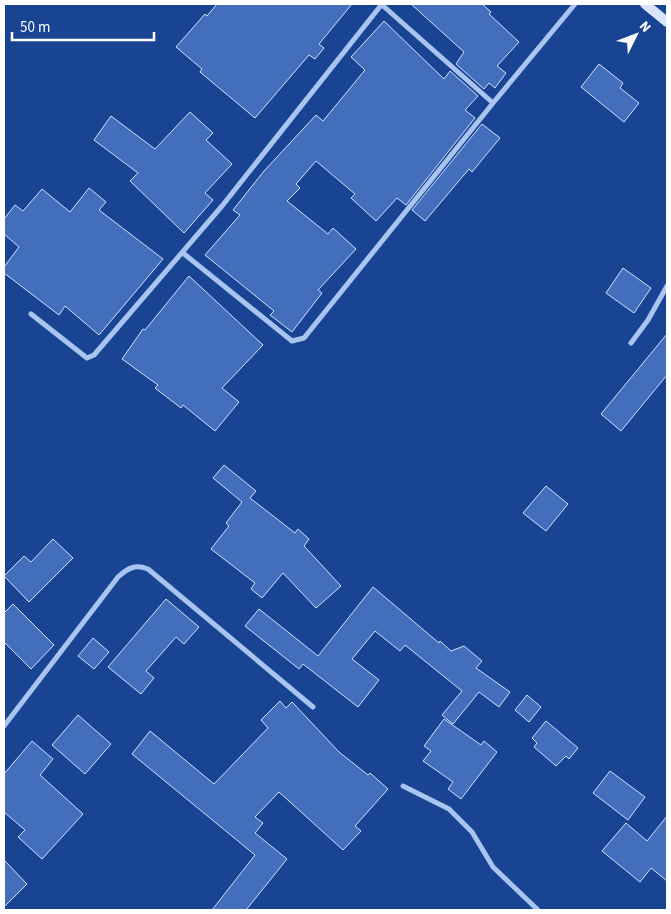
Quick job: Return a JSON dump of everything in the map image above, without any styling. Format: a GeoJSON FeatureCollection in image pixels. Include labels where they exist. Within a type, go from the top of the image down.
{"type":"FeatureCollection","features":[{"type":"Feature","properties":{"kind":"street"},"geometry":{"type":"LineString","coordinates":[[32,314],[87,358],[101,349],[222,206],[382,4],[493,103]]}},
{"type":"Feature","properties":{"kind":"street"},"geometry":{"type":"LineString","coordinates":[[183,253],[292,341],[304,338],[575,4]]}},
{"type":"Feature","properties":{"kind":"street"},"geometry":{"type":"LineString","coordinates":[[645,4],[667,22]]}},
{"type":"Feature","properties":{"kind":"street"},"geometry":{"type":"LineString","coordinates":[[631,343],[648,320],[667,286]]}},
{"type":"Feature","properties":{"kind":"street"},"geometry":{"type":"LineString","coordinates":[[4,726],[118,577],[127,569],[139,566],[148,569],[313,707]]}},
{"type":"Feature","properties":{"kind":"street"},"geometry":{"type":"LineString","coordinates":[[403,786],[450,809],[472,832],[494,867],[538,910]]}},
{"type":"Feature","properties":{"kind":"building"},"geometry":{"type":"Polygon","coordinates":[[[217,4],[352,4],[319,44],[324,48],[315,59],[309,55],[255,118],[200,72],[202,69],[176,47],[205,14],[207,16],[217,4]]]}},
{"type":"Feature","properties":{"kind":"building"},"geometry":{"type":"Polygon","coordinates":[[[411,4],[482,4],[491,12],[489,14],[519,42],[497,66],[506,73],[495,88],[489,83],[484,89],[456,64],[464,52],[411,4]]]}},
{"type":"Feature","properties":{"kind":"building"},"geometry":{"type":"Polygon","coordinates":[[[384,21],[444,79],[450,71],[478,96],[465,110],[475,118],[406,205],[397,198],[376,221],[351,198],[355,194],[316,161],[296,184],[300,188],[287,201],[328,234],[333,228],[356,249],[318,290],[322,293],[292,332],[270,315],[274,311],[205,255],[240,215],[233,210],[264,171],[316,115],[323,121],[365,70],[351,57],[384,21]]]}},
{"type":"Feature","properties":{"kind":"building"},"geometry":{"type":"Polygon","coordinates":[[[599,64],[623,83],[620,88],[639,103],[624,122],[581,87],[599,64]]]}},
{"type":"Feature","properties":{"kind":"building"},"geometry":{"type":"Polygon","coordinates":[[[190,112],[213,133],[206,140],[232,164],[205,193],[213,200],[184,233],[130,181],[138,173],[94,140],[111,116],[155,149],[190,112]]]}},
{"type":"Feature","properties":{"kind":"building"},"geometry":{"type":"Polygon","coordinates":[[[482,124],[500,138],[472,172],[469,169],[425,221],[412,210],[482,124]]]}},
{"type":"Feature","properties":{"kind":"building"},"geometry":{"type":"Polygon","coordinates":[[[89,188],[106,202],[99,210],[163,259],[99,335],[65,306],[59,315],[4,273],[4,267],[19,247],[4,234],[4,219],[15,205],[23,211],[42,189],[70,212],[89,188]]]}},
{"type":"Feature","properties":{"kind":"building"},"geometry":{"type":"Polygon","coordinates":[[[623,268],[651,288],[634,313],[606,293],[623,268]]]}},
{"type":"Feature","properties":{"kind":"building"},"geometry":{"type":"Polygon","coordinates":[[[189,276],[263,345],[222,388],[239,402],[215,431],[183,405],[181,408],[155,388],[158,385],[122,359],[143,329],[145,330],[189,276]]]}},
{"type":"Feature","properties":{"kind":"building"},"geometry":{"type":"Polygon","coordinates":[[[667,334],[667,375],[621,431],[601,414],[667,334]]]}},
{"type":"Feature","properties":{"kind":"building"},"geometry":{"type":"Polygon","coordinates":[[[224,465],[256,491],[250,498],[295,533],[298,529],[309,539],[304,546],[341,586],[316,608],[283,573],[262,598],[251,589],[255,583],[211,549],[229,526],[226,523],[242,502],[213,478],[224,465]]]}},
{"type":"Feature","properties":{"kind":"building"},"geometry":{"type":"Polygon","coordinates":[[[546,486],[568,504],[546,531],[523,513],[546,486]]]}},
{"type":"Feature","properties":{"kind":"building"},"geometry":{"type":"Polygon","coordinates":[[[53,539],[73,558],[29,602],[4,576],[24,556],[31,562],[53,539]]]}},
{"type":"Feature","properties":{"kind":"building"},"geometry":{"type":"Polygon","coordinates":[[[373,587],[439,643],[440,641],[451,651],[464,646],[482,661],[476,668],[510,692],[499,707],[479,692],[453,724],[442,715],[462,691],[405,645],[400,651],[375,631],[352,659],[379,680],[358,707],[303,664],[299,669],[245,626],[259,609],[318,656],[373,587]]]}},
{"type":"Feature","properties":{"kind":"building"},"geometry":{"type":"Polygon","coordinates":[[[166,599],[199,627],[184,644],[176,637],[146,671],[154,678],[141,694],[108,667],[166,599]]]}},
{"type":"Feature","properties":{"kind":"building"},"geometry":{"type":"Polygon","coordinates":[[[13,604],[54,645],[31,669],[4,642],[4,613],[13,604]]]}},
{"type":"Feature","properties":{"kind":"building"},"geometry":{"type":"Polygon","coordinates":[[[93,638],[109,652],[94,669],[78,656],[93,638]]]}},
{"type":"Feature","properties":{"kind":"building"},"geometry":{"type":"Polygon","coordinates":[[[527,695],[541,707],[529,722],[515,710],[527,695]]]}},
{"type":"Feature","properties":{"kind":"building"},"geometry":{"type":"Polygon","coordinates":[[[280,701],[286,708],[292,702],[339,752],[368,775],[370,773],[388,789],[355,826],[361,831],[343,850],[279,792],[255,817],[263,823],[255,833],[287,859],[246,910],[212,910],[255,855],[132,754],[150,731],[214,784],[268,728],[261,720],[280,701]]]}},
{"type":"Feature","properties":{"kind":"building"},"geometry":{"type":"Polygon","coordinates":[[[78,715],[111,744],[85,774],[52,745],[78,715]]]}},
{"type":"Feature","properties":{"kind":"building"},"geometry":{"type":"Polygon","coordinates":[[[444,719],[481,745],[484,741],[497,752],[461,799],[448,789],[453,782],[423,761],[431,751],[424,746],[444,719]]]}},
{"type":"Feature","properties":{"kind":"building"},"geometry":{"type":"Polygon","coordinates":[[[546,721],[578,748],[569,759],[566,756],[556,766],[534,747],[537,743],[532,738],[546,721]]]}},
{"type":"Feature","properties":{"kind":"building"},"geometry":{"type":"Polygon","coordinates":[[[32,741],[53,759],[40,775],[83,814],[42,859],[18,837],[25,830],[4,812],[4,774],[32,741]]]}},
{"type":"Feature","properties":{"kind":"building"},"geometry":{"type":"Polygon","coordinates":[[[610,771],[645,797],[628,820],[593,793],[610,771]]]}},
{"type":"Feature","properties":{"kind":"building"},"geometry":{"type":"Polygon","coordinates":[[[667,816],[667,881],[651,868],[640,882],[602,851],[626,823],[647,841],[667,816]]]}},
{"type":"Feature","properties":{"kind":"building"},"geometry":{"type":"Polygon","coordinates":[[[4,860],[27,884],[4,907],[4,860]]]}}]}
